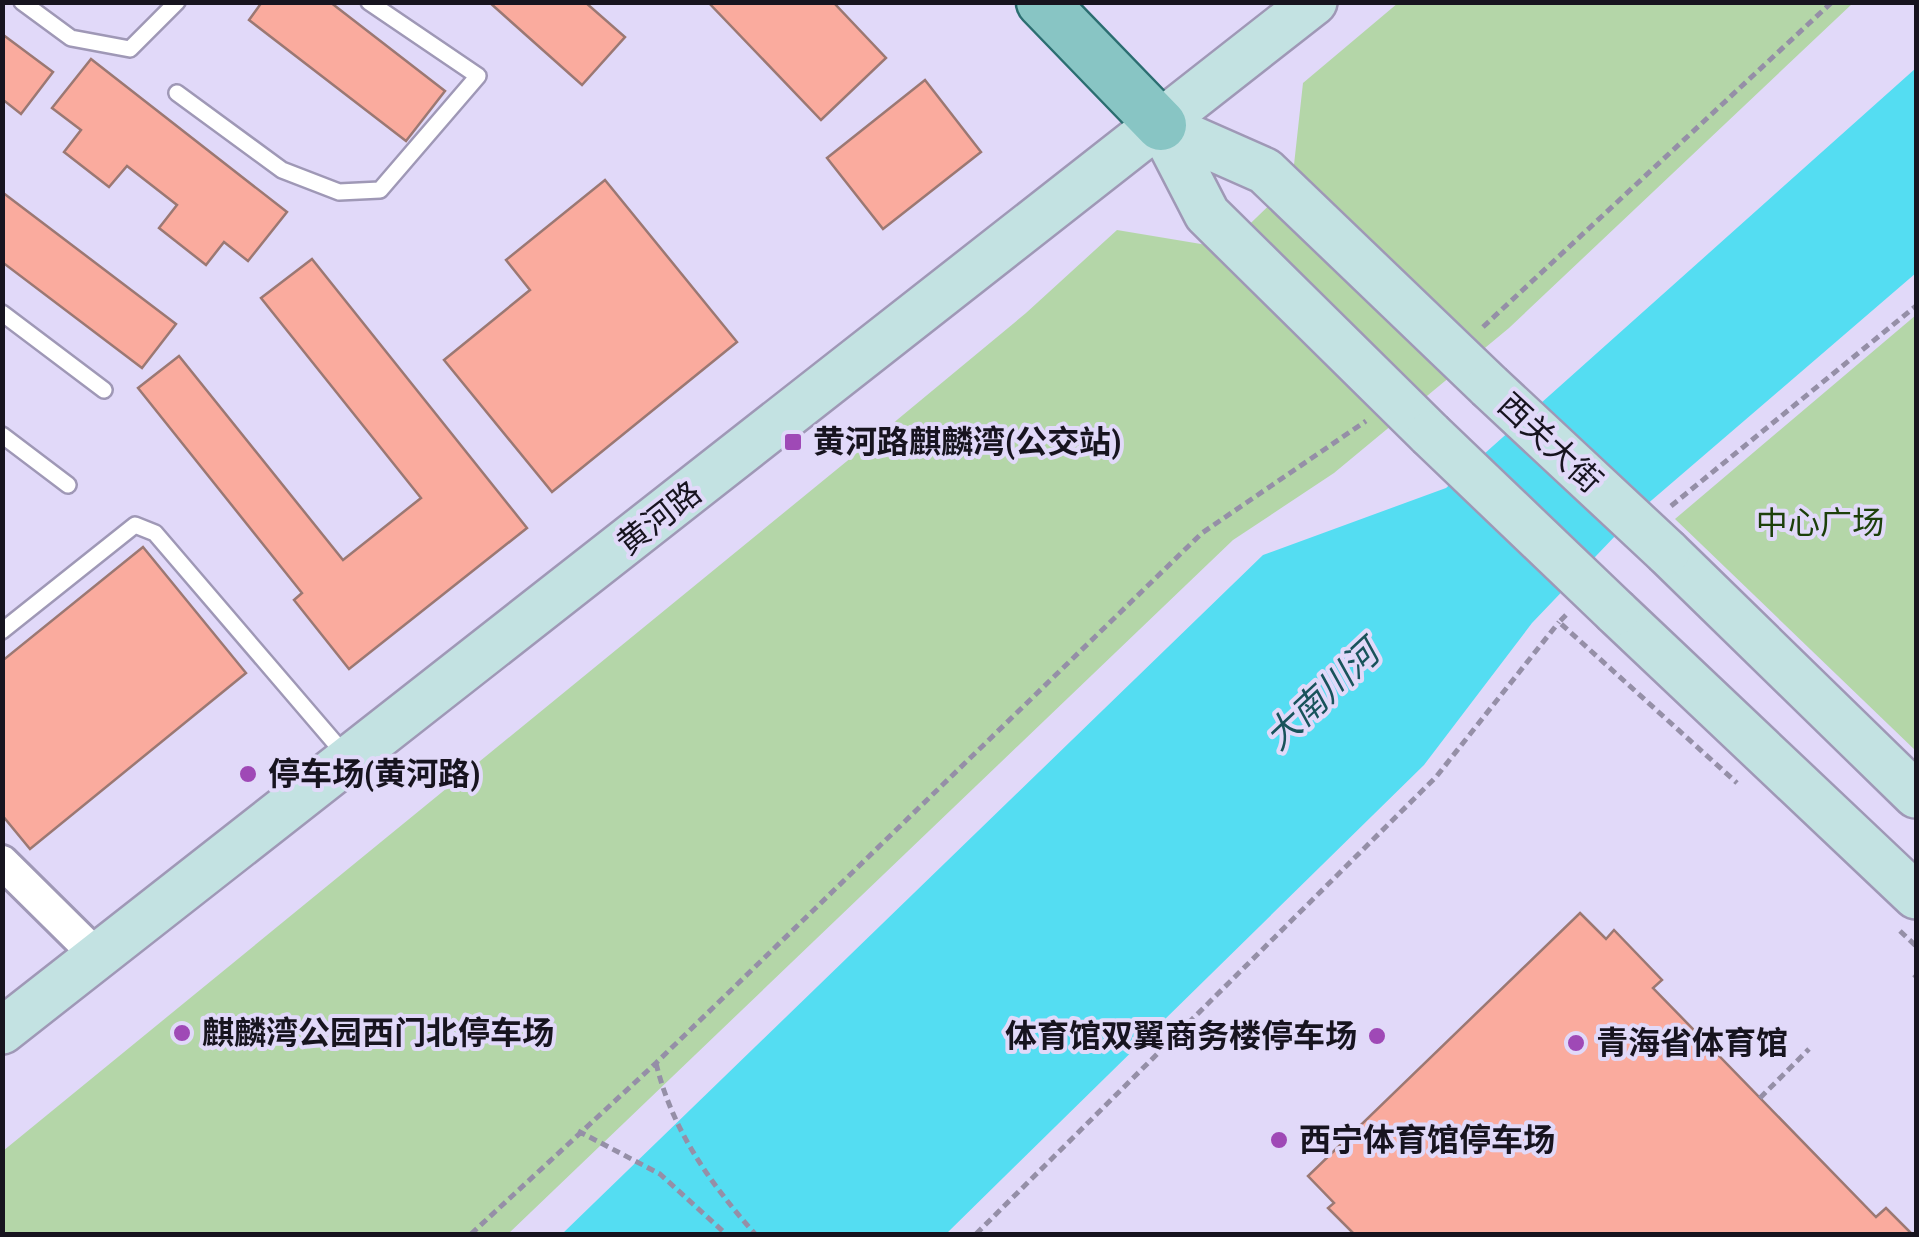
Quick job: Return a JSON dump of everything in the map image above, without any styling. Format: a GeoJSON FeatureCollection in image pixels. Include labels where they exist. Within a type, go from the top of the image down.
{"type":"FeatureCollection","features":[{"type":"Feature","properties":{"kind":"main road","name":"西关大街"},"geometry":{"type":"LineString","coordinates":[[1042,2],[1161,125],[1207,214],[1393,402],[1916,896]]}},
{"type":"Feature","properties":{"kind":"main road","name":"黄河路"},"geometry":{"type":"LineString","coordinates":[[2,1031],[1314,2]]}},
{"type":"Feature","properties":{"kind":"main road","name":"西关大街"},"geometry":{"type":"LineString","coordinates":[[1161,125],[1266,172],[1668,552],[1916,795]]}},
{"type":"Feature","properties":{"kind":"street"},"geometry":{"type":"LineString","coordinates":[[2,862],[98,956]]}},
{"type":"Feature","properties":{"kind":"lane"},"geometry":{"type":"LineString","coordinates":[[22,2],[71,38],[130,49],[177,2]]}},
{"type":"Feature","properties":{"kind":"lane"},"geometry":{"type":"LineString","coordinates":[[177,93],[282,170],[340,192],[380,190],[478,76],[369,2]]}},
{"type":"Feature","properties":{"kind":"lane"},"geometry":{"type":"LineString","coordinates":[[2,313],[104,390]]}},
{"type":"Feature","properties":{"kind":"lane"},"geometry":{"type":"LineString","coordinates":[[2,435],[68,485]]}},
{"type":"Feature","properties":{"kind":"lane"},"geometry":{"type":"LineString","coordinates":[[2,631],[135,525],[155,533],[350,759]]}},
{"type":"Feature","properties":{"kind":"path"},"geometry":{"type":"LineString","coordinates":[[1453,351],[1506,309],[1832,2]]}},
{"type":"Feature","properties":{"kind":"path"},"geometry":{"type":"LineString","coordinates":[[471,1234],[656,1063],[1202,534],[1393,402]]}},
{"type":"Feature","properties":{"kind":"path"},"geometry":{"type":"LineString","coordinates":[[976,1234],[1436,777],[1560,622]]}},
{"type":"Feature","properties":{"kind":"path"},"geometry":{"type":"LineString","coordinates":[[1760,1098],[1809,1049]]}},
{"type":"Feature","properties":{"kind":"path"},"geometry":{"type":"LineString","coordinates":[[656,1063],[664,1094],[700,1169],[752,1233]]}},
{"type":"Feature","properties":{"kind":"path"},"geometry":{"type":"LineString","coordinates":[[578,1132],[660,1174],[726,1234]]}},
{"type":"Feature","properties":{"kind":"green space"},"geometry":{"type":"Polygon","coordinates":[[[1398,3],[1853,3],[1509,328],[1334,473],[1233,540],[508,1234],[3,1234],[3,1151],[874,439],[1026,313],[1117,230],[1225,248],[1292,183],[1303,83],[1398,3]]]}},
{"type":"Feature","properties":{"kind":"green space","name":"中心广场"},"geometry":{"type":"Polygon","coordinates":[[[1916,315],[1916,751],[1675,519],[1916,315]]]}},
{"type":"Feature","properties":{"kind":"water","name":"大南川河"},"geometry":{"type":"Polygon","coordinates":[[[1916,68],[1916,273],[1638,512],[1532,623],[1424,765],[946,1234],[562,1234],[1263,555],[1446,488],[1916,68]]]}},
{"type":"Feature","properties":{"kind":"building"},"geometry":{"type":"Polygon","coordinates":[[[262,2],[330,2],[445,91],[406,141],[249,20],[262,2]]]}},
{"type":"Feature","properties":{"kind":"building"},"geometry":{"type":"Polygon","coordinates":[[[489,2],[585,2],[625,37],[582,85],[489,2]]]}},
{"type":"Feature","properties":{"kind":"building"},"geometry":{"type":"Polygon","coordinates":[[[708,2],[833,2],[886,58],[821,120],[708,2]]]}},
{"type":"Feature","properties":{"kind":"building"},"geometry":{"type":"Polygon","coordinates":[[[2,34],[53,72],[21,114],[2,99],[2,34]]]}},
{"type":"Feature","properties":{"kind":"building"},"geometry":{"type":"Polygon","coordinates":[[[91,59],[287,212],[248,261],[224,242],[206,265],[159,228],[177,205],[127,166],[109,187],[64,152],[81,130],[52,108],[91,59]]]}},
{"type":"Feature","properties":{"kind":"building"},"geometry":{"type":"Polygon","coordinates":[[[925,80],[981,152],[883,229],[827,158],[925,80]]]}},
{"type":"Feature","properties":{"kind":"building"},"geometry":{"type":"Polygon","coordinates":[[[605,180],[737,342],[552,492],[444,360],[530,290],[506,260],[605,180]]]}},
{"type":"Feature","properties":{"kind":"building"},"geometry":{"type":"Polygon","coordinates":[[[2,192],[176,324],[142,368],[2,262],[2,192]]]}},
{"type":"Feature","properties":{"kind":"building"},"geometry":{"type":"Polygon","coordinates":[[[312,259],[527,528],[349,669],[294,600],[302,593],[138,388],[179,356],[343,560],[421,498],[261,298],[312,259]]]}},
{"type":"Feature","properties":{"kind":"building"},"geometry":{"type":"Polygon","coordinates":[[[143,547],[246,673],[30,849],[2,815],[2,661],[143,547]]]}},
{"type":"Feature","properties":{"kind":"building","name":"青海省体育馆"},"geometry":{"type":"Polygon","coordinates":[[[1580,913],[1606,939],[1614,930],[1662,980],[1653,988],[1876,1217],[1886,1208],[1912,1234],[1354,1234],[1328,1208],[1334,1203],[1308,1176],[1580,913]]]}},
{"type":"Feature","properties":{"kind":"place","name":"黄河路麒麟湾(公交站)"},"geometry":{"type":"Point","coordinates":[793,442]}},
{"type":"Feature","properties":{"kind":"place","name":"停车场(黄河路)"},"geometry":{"type":"Point","coordinates":[248,774]}},
{"type":"Feature","properties":{"kind":"place","name":"麒麟湾公园西门北停车场"},"geometry":{"type":"Point","coordinates":[182,1033]}},
{"type":"Feature","properties":{"kind":"place","name":"体育馆双翼商务楼停车场"},"geometry":{"type":"Point","coordinates":[1377,1036]}},
{"type":"Feature","properties":{"kind":"place","name":"青海省体育馆"},"geometry":{"type":"Point","coordinates":[1576,1043]}},
{"type":"Feature","properties":{"kind":"place","name":"西宁体育馆停车场"},"geometry":{"type":"Point","coordinates":[1279,1140]}}]}
